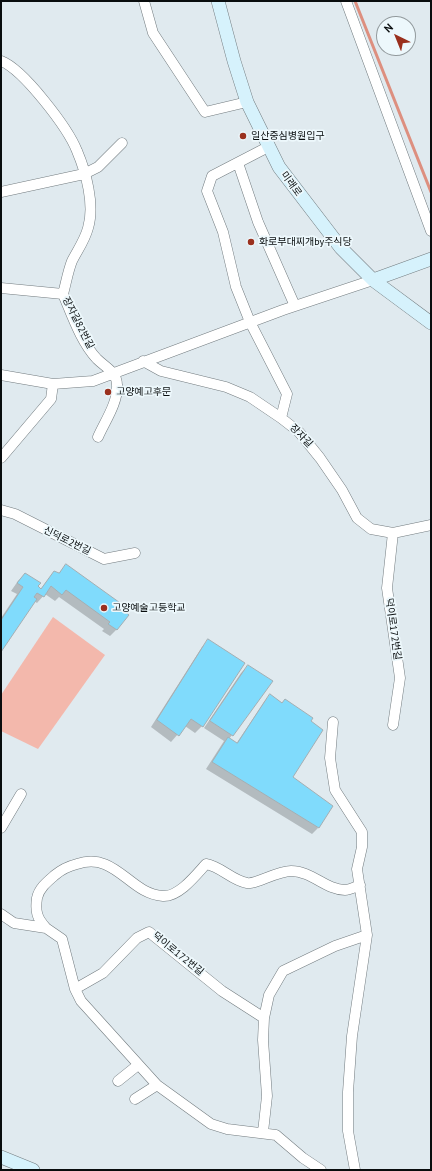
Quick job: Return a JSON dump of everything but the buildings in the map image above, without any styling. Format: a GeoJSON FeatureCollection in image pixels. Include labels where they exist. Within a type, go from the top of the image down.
{"type":"FeatureCollection","features":[{"type":"Feature","properties":{"kind":"street"},"geometry":{"type":"LineString","coordinates":[[144,1],[153,33],[205,112],[247,102]]}},
{"type":"Feature","properties":{"kind":"street"},"geometry":{"type":"LineString","coordinates":[[346,1],[431,231]]}},
{"type":"Feature","properties":{"kind":"street","name":"미래로"},"geometry":{"type":"LineString","coordinates":[[221,3],[247,102],[279,168],[313,214],[341,248],[373,280],[431,323]]}},
{"type":"Feature","properties":{"kind":"street","name":"장자길82번길"},"geometry":{"type":"LineString","coordinates":[[1,61],[11,65],[37,92],[65,130],[77,150],[90,203],[88,228],[71,264],[63,294],[85,341],[97,359],[113,372]]}},
{"type":"Feature","properties":{"kind":"street"},"geometry":{"type":"LineString","coordinates":[[1,192],[84,174],[98,167],[122,143]]}},
{"type":"Feature","properties":{"kind":"street"},"geometry":{"type":"LineString","coordinates":[[268,147],[212,176],[207,191],[223,232],[236,287],[250,322],[287,394],[281,418]]}},
{"type":"Feature","properties":{"kind":"street"},"geometry":{"type":"LineString","coordinates":[[238,163],[258,222],[295,306]]}},
{"type":"Feature","properties":{"kind":"street"},"geometry":{"type":"LineString","coordinates":[[1,375],[53,384],[93,381],[113,372],[250,322],[431,259]]}},
{"type":"Feature","properties":{"kind":"street"},"geometry":{"type":"LineString","coordinates":[[1,288],[63,294]]}},
{"type":"Feature","properties":{"kind":"street","name":"장자길"},"geometry":{"type":"LineString","coordinates":[[143,361],[161,372],[226,387],[250,397],[281,418],[299,432],[320,458],[342,490],[357,518],[371,529],[393,533],[431,525]]}},
{"type":"Feature","properties":{"kind":"street"},"geometry":{"type":"LineString","coordinates":[[98,437],[115,399],[118,384],[113,372]]}},
{"type":"Feature","properties":{"kind":"street"},"geometry":{"type":"LineString","coordinates":[[1,458],[51,399],[53,384]]}},
{"type":"Feature","properties":{"kind":"street","name":"신덕로2번길"},"geometry":{"type":"LineString","coordinates":[[1,510],[14,514],[104,559],[135,552]]}},
{"type":"Feature","properties":{"kind":"street","name":"덕이로172번길"},"geometry":{"type":"LineString","coordinates":[[393,533],[387,588],[400,678],[394,725]]}},
{"type":"Feature","properties":{"kind":"street"},"geometry":{"type":"LineString","coordinates":[[333,722],[330,758],[335,790],[362,832],[362,847],[357,869],[367,935],[352,1036],[348,1092],[348,1131],[355,1170]]}},
{"type":"Feature","properties":{"kind":"street"},"geometry":{"type":"LineString","coordinates":[[1,828],[21,794]]}},
{"type":"Feature","properties":{"kind":"street"},"geometry":{"type":"LineString","coordinates":[[321,1170],[303,1158],[276,1135],[263,1132],[227,1129],[210,1124],[157,1085],[81,1001],[75,989],[62,940],[46,928],[38,918],[36,904],[38,892],[58,873],[71,865],[87,860],[105,862],[150,894],[165,896],[182,889],[206,864],[216,866],[237,881],[249,884],[276,873],[291,871],[308,874],[333,887],[346,890],[360,885]]}},
{"type":"Feature","properties":{"kind":"street"},"geometry":{"type":"LineString","coordinates":[[1,914],[14,923],[46,928]]}},
{"type":"Feature","properties":{"kind":"street","name":"덕이로172번길"},"geometry":{"type":"LineString","coordinates":[[75,989],[104,974],[137,938],[149,932],[222,991],[264,1018]]}},
{"type":"Feature","properties":{"kind":"street"},"geometry":{"type":"LineString","coordinates":[[263,1132],[267,1096],[263,1040],[264,1018],[269,995],[283,971],[335,946],[367,935]]}},
{"type":"Feature","properties":{"kind":"street"},"geometry":{"type":"LineString","coordinates":[[118,1081],[138,1065]]}},
{"type":"Feature","properties":{"kind":"street"},"geometry":{"type":"LineString","coordinates":[[135,1099],[157,1085]]}},
{"type":"Feature","properties":{"kind":"street"},"geometry":{"type":"LineString","coordinates":[[1,1156],[33,1170]]}},
{"type":"Feature","properties":{"kind":"shaded area"},"geometry":{"type":"Polygon","coordinates":[[[53,617],[105,655],[38,749],[1,731],[1,695],[53,617]]]}},
{"type":"Feature","properties":{"kind":"waterway"},"geometry":{"type":"LineString","coordinates":[[355,1],[431,192]]}},
{"type":"Feature","properties":{"kind":"place","name":"일산중심병원입구"},"geometry":{"type":"Point","coordinates":[243,136]}},
{"type":"Feature","properties":{"kind":"place","name":"화로부대찌개by주식당"},"geometry":{"type":"Point","coordinates":[251,242]}},
{"type":"Feature","properties":{"kind":"place","name":"고양예고후문"},"geometry":{"type":"Point","coordinates":[108,392]}},
{"type":"Feature","properties":{"kind":"place","name":"고양예술고등학교"},"geometry":{"type":"Point","coordinates":[104,608]}}]}
